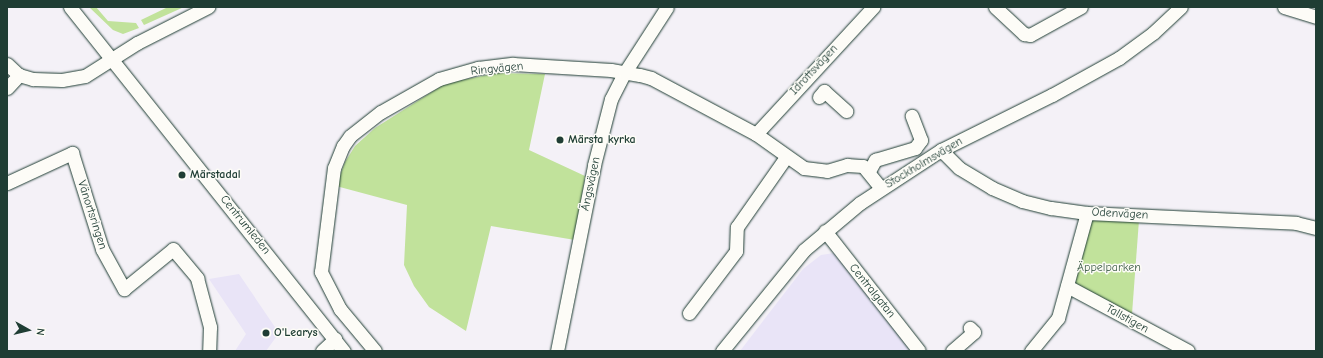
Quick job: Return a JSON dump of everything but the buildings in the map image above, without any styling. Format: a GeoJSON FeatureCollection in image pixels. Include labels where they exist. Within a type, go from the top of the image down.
{"type":"FeatureCollection","features":[{"type":"Feature","properties":{"kind":"street","name":"Centrumleden"},"geometry":{"type":"LineString","coordinates":[[70,7],[344,351]]}},
{"type":"Feature","properties":{"kind":"street"},"geometry":{"type":"LineString","coordinates":[[7,64],[19,75],[47,80],[73,79],[84,76],[208,7]]}},
{"type":"Feature","properties":{"kind":"street","name":"Ängsvägen"},"geometry":{"type":"LineString","coordinates":[[556,351],[594,165],[611,99],[625,72],[667,7]]}},
{"type":"Feature","properties":{"kind":"street","name":"Idrottsvägen"},"geometry":{"type":"LineString","coordinates":[[756,134],[873,7]]}},
{"type":"Feature","properties":{"kind":"street"},"geometry":{"type":"LineString","coordinates":[[995,7],[1024,34],[1030,35],[1081,7]]}},
{"type":"Feature","properties":{"kind":"street","name":"Stockholmsvägen"},"geometry":{"type":"LineString","coordinates":[[722,351],[785,272],[825,232],[881,188],[941,150],[1052,95],[1119,58],[1153,33],[1181,7]]}},
{"type":"Feature","properties":{"kind":"street"},"geometry":{"type":"LineString","coordinates":[[1284,7],[1316,17]]}},
{"type":"Feature","properties":{"kind":"street","name":"Ringvägen"},"geometry":{"type":"LineString","coordinates":[[375,351],[340,309],[321,272],[334,168],[343,146],[350,136],[410,94],[439,79],[478,68],[513,64],[625,72],[651,78],[756,134],[786,157],[804,168],[814,171],[827,171],[857,164],[869,171]]}},
{"type":"Feature","properties":{"kind":"street"},"geometry":{"type":"LineString","coordinates":[[7,88],[19,75]]}},
{"type":"Feature","properties":{"kind":"street"},"geometry":{"type":"LineString","coordinates":[[819,97],[824,91],[846,111]]}},
{"type":"Feature","properties":{"kind":"street"},"geometry":{"type":"LineString","coordinates":[[881,188],[869,171],[875,160],[915,148],[921,140],[912,116]]}},
{"type":"Feature","properties":{"kind":"street","name":"Odenvägen"},"geometry":{"type":"LineString","coordinates":[[941,150],[959,168],[1022,201],[1087,213],[1296,222],[1316,228]]}},
{"type":"Feature","properties":{"kind":"street","name":"Vänortsringen"},"geometry":{"type":"LineString","coordinates":[[7,183],[72,153],[102,250],[124,289],[173,249],[197,278],[210,327],[209,351]]}},
{"type":"Feature","properties":{"kind":"street"},"geometry":{"type":"LineString","coordinates":[[689,314],[736,251],[737,227],[786,157]]}},
{"type":"Feature","properties":{"kind":"street"},"geometry":{"type":"LineString","coordinates":[[1032,351],[1058,318],[1087,213]]}},
{"type":"Feature","properties":{"kind":"street","name":"Centralgatan"},"geometry":{"type":"LineString","coordinates":[[825,232],[919,351]]}},
{"type":"Feature","properties":{"kind":"street","name":"Tallstigen"},"geometry":{"type":"LineString","coordinates":[[1067,286],[1188,351]]}},
{"type":"Feature","properties":{"kind":"street"},"geometry":{"type":"LineString","coordinates":[[952,351],[974,332],[970,328]]}},
{"type":"Feature","properties":{"kind":"street"},"geometry":{"type":"LineString","coordinates":[[322,351],[335,339]]}},
{"type":"Feature","properties":{"kind":"shaded area"},"geometry":{"type":"Polygon","coordinates":[[[834,253],[912,351],[740,351],[803,269],[821,255],[834,253]]]}},
{"type":"Feature","properties":{"kind":"shaded area"},"geometry":{"type":"Polygon","coordinates":[[[239,274],[279,333],[266,351],[235,351],[246,334],[209,279],[239,274]]]}},
{"type":"Feature","properties":{"kind":"green space"},"geometry":{"type":"Polygon","coordinates":[[[89,7],[96,7],[108,21],[136,23],[139,28],[123,34],[113,30],[89,7]]]}},
{"type":"Feature","properties":{"kind":"green space"},"geometry":{"type":"Polygon","coordinates":[[[168,7],[184,7],[144,25],[141,20],[168,7]]]}},
{"type":"Feature","properties":{"kind":"green space"},"geometry":{"type":"Polygon","coordinates":[[[498,73],[545,74],[529,150],[585,176],[575,240],[491,226],[466,331],[429,307],[414,286],[404,265],[407,205],[336,186],[345,162],[355,146],[375,128],[446,83],[498,73]]]}},
{"type":"Feature","properties":{"kind":"green space","name":"Äppelparken"},"geometry":{"type":"Polygon","coordinates":[[[1092,219],[1139,220],[1132,314],[1075,283],[1092,219]]]}},
{"type":"Feature","properties":{"kind":"place","name":"Märsta kyrka"},"geometry":{"type":"Point","coordinates":[560,140]}},
{"type":"Feature","properties":{"kind":"place","name":"Märstadal"},"geometry":{"type":"Point","coordinates":[182,175]}},
{"type":"Feature","properties":{"kind":"place","name":"O'Learys"},"geometry":{"type":"Point","coordinates":[266,333]}}]}
